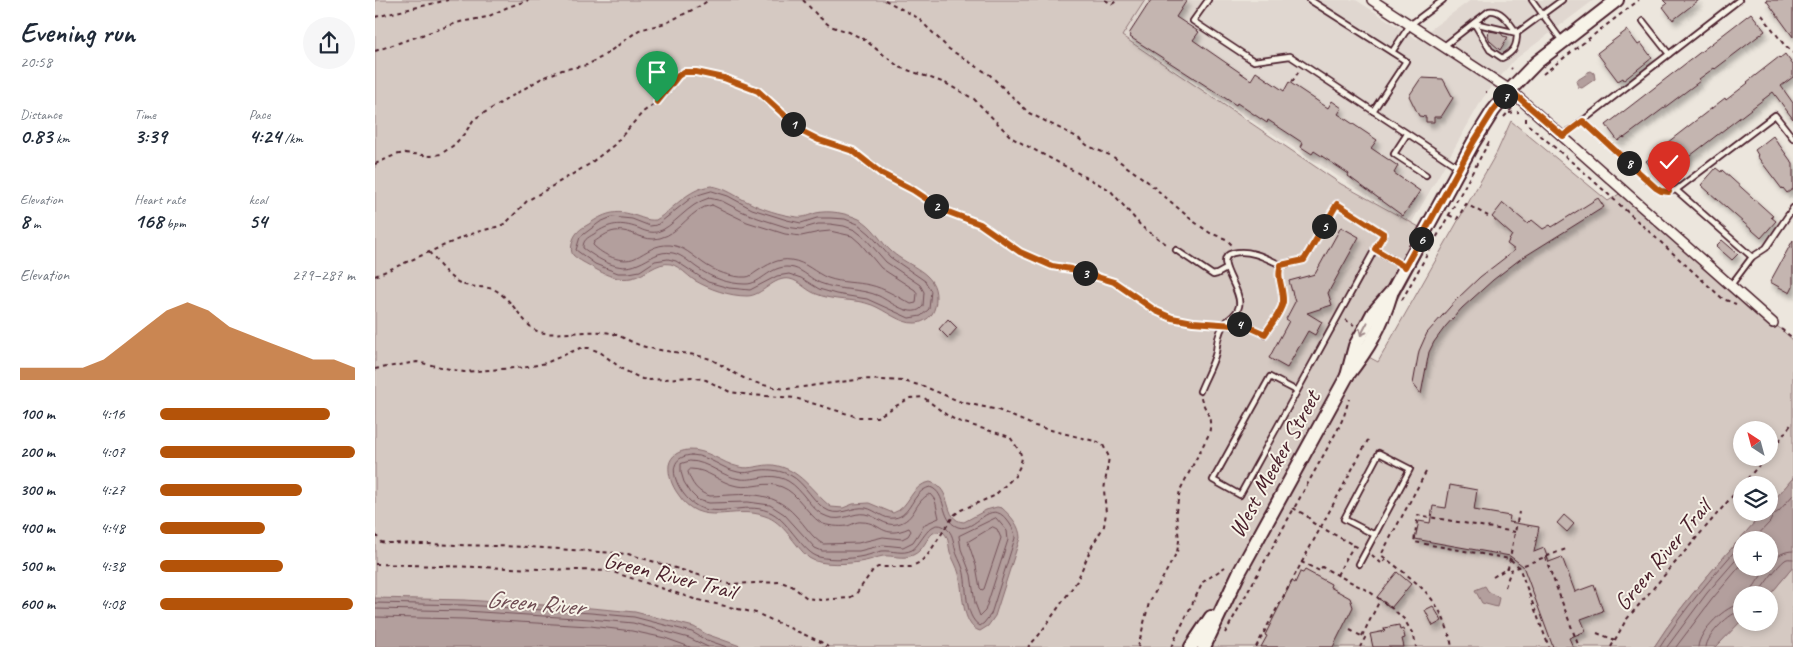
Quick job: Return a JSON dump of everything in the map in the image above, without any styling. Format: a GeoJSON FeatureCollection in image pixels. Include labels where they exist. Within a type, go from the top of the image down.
{"type":"FeatureCollection","features":[{"type":"Feature","properties":{"kind":"main road","name":"West Meeker Street"},"geometry":{"type":"LineString","coordinates":[[1204,647],[1239,573],[1347,376],[1355,346],[1373,313],[1393,290],[1459,168],[1493,111],[1537,62],[1617,0]]}},
{"type":"Feature","properties":{"kind":"main road","name":"West Meeker Street"},"geometry":{"type":"LineString","coordinates":[[1191,647],[1239,573]]}},
{"type":"Feature","properties":{"kind":"street"},"geometry":{"type":"LineString","coordinates":[[1372,0],[1510,90],[1773,323]]}},
{"type":"Feature","properties":{"kind":"lane"},"geometry":{"type":"LineString","coordinates":[[1208,0],[1193,21],[1200,26],[1254,61],[1290,56],[1459,168]]}},
{"type":"Feature","properties":{"kind":"lane"},"geometry":{"type":"LineString","coordinates":[[1310,0],[1406,61],[1373,112]]}},
{"type":"Feature","properties":{"kind":"lane"},"geometry":{"type":"LineString","coordinates":[[1392,52],[1410,25],[1443,0]]}},
{"type":"Feature","properties":{"kind":"lane"},"geometry":{"type":"LineString","coordinates":[[1532,0],[1563,42]]}},
{"type":"Feature","properties":{"kind":"lane"},"geometry":{"type":"LineString","coordinates":[[1474,23],[1517,33],[1562,0]]}},
{"type":"Feature","properties":{"kind":"lane"},"geometry":{"type":"LineString","coordinates":[[1563,136],[1739,0]]}},
{"type":"Feature","properties":{"kind":"lane"},"geometry":{"type":"LineString","coordinates":[[1444,46],[1489,11],[1495,10],[1500,12],[1517,33],[1517,44],[1514,49],[1502,58],[1491,50],[1474,23]]}},
{"type":"Feature","properties":{"kind":"lane"},"geometry":{"type":"LineString","coordinates":[[1643,21],[1669,54]]}},
{"type":"Feature","properties":{"kind":"lane"},"geometry":{"type":"LineString","coordinates":[[1583,121],[1656,188],[1669,192],[1677,190],[1775,115],[1793,138]]}},
{"type":"Feature","properties":{"kind":"lane"},"geometry":{"type":"LineString","coordinates":[[1407,134],[1394,154],[1426,175]]}},
{"type":"Feature","properties":{"kind":"lane"},"geometry":{"type":"LineString","coordinates":[[1677,190],[1752,257]]}},
{"type":"Feature","properties":{"kind":"lane"},"geometry":{"type":"LineString","coordinates":[[1200,391],[1224,325],[1233,318],[1239,308],[1240,300],[1233,279],[1224,263],[1226,257],[1231,253],[1239,252],[1261,255],[1281,265],[1304,260],[1337,204],[1384,234],[1240,495],[1213,480],[1270,377],[1297,391]]}},
{"type":"Feature","properties":{"kind":"lane"},"geometry":{"type":"LineString","coordinates":[[1731,285],[1752,257],[1766,248],[1793,208]]}},
{"type":"Feature","properties":{"kind":"lane"},"geometry":{"type":"LineString","coordinates":[[1375,249],[1405,267]]}},
{"type":"Feature","properties":{"kind":"lane"},"geometry":{"type":"LineString","coordinates":[[1176,250],[1213,275],[1226,269]]}},
{"type":"Feature","properties":{"kind":"lane"},"geometry":{"type":"LineString","coordinates":[[1224,325],[1247,326],[1265,334],[1282,307],[1283,299],[1278,271],[1281,265]]}},
{"type":"Feature","properties":{"kind":"lane"},"geometry":{"type":"LineString","coordinates":[[1359,564],[1375,535],[1410,470],[1379,453],[1344,519],[1375,535]]}},
{"type":"Feature","properties":{"kind":"path"},"geometry":{"type":"LineString","coordinates":[[375,17],[448,0]]}},
{"type":"Feature","properties":{"kind":"path"},"geometry":{"type":"LineString","coordinates":[[375,51],[460,22],[487,17],[529,0]]}},
{"type":"Feature","properties":{"kind":"path"},"geometry":{"type":"LineString","coordinates":[[375,164],[395,155],[405,153],[431,156],[441,154],[465,133],[474,119],[542,78],[562,70],[587,65],[602,58],[639,30],[666,23],[709,0]]}},
{"type":"Feature","properties":{"kind":"path"},"geometry":{"type":"LineString","coordinates":[[803,0],[830,26],[865,40],[899,67],[945,83],[974,99],[1012,138],[1109,190],[1142,227],[1176,250]]}},
{"type":"Feature","properties":{"kind":"path"},"geometry":{"type":"LineString","coordinates":[[885,0],[918,18],[949,49],[990,76],[1029,113],[1077,138],[1088,146],[1112,156],[1148,182],[1193,221],[1210,233],[1226,239],[1239,252]]}},
{"type":"Feature","properties":{"kind":"path"},"geometry":{"type":"LineString","coordinates":[[1105,0],[1111,4],[1118,0]]}},
{"type":"Feature","properties":{"kind":"path"},"geometry":{"type":"LineString","coordinates":[[1536,79],[1639,0]]}},
{"type":"Feature","properties":{"kind":"path"},"geometry":{"type":"LineString","coordinates":[[1762,15],[1785,46],[1793,53]]}},
{"type":"Feature","properties":{"kind":"path"},"geometry":{"type":"LineString","coordinates":[[375,276],[477,232],[506,223],[527,201],[588,165],[614,145],[643,112],[657,102],[678,76],[689,71],[724,78],[758,91],[803,132],[819,140],[853,151],[882,174],[913,190],[943,210],[980,224],[1020,252],[1052,266],[1114,282],[1156,311],[1172,318],[1224,325]]}},
{"type":"Feature","properties":{"kind":"path"},"geometry":{"type":"LineString","coordinates":[[1513,108],[1509,113],[1521,112]]}},
{"type":"Feature","properties":{"kind":"path"},"geometry":{"type":"LineString","coordinates":[[1526,118],[1526,123],[1586,174],[1723,299],[1735,304],[1752,304]]}},
{"type":"Feature","properties":{"kind":"path"},"geometry":{"type":"LineString","coordinates":[[1449,215],[1457,219],[1466,204],[1488,216]]}},
{"type":"Feature","properties":{"kind":"path"},"geometry":{"type":"LineString","coordinates":[[429,252],[456,281],[465,285],[490,287],[501,293],[527,323],[535,330],[545,334],[597,331],[614,334],[648,348],[711,360],[755,383],[787,390],[863,379],[903,381],[923,386],[961,402],[998,410],[1035,426],[1098,442],[1103,446],[1109,457],[1104,490],[1106,513],[1104,526],[1092,546],[1077,581],[1039,635],[1028,647]]}},
{"type":"Feature","properties":{"kind":"path"},"geometry":{"type":"LineString","coordinates":[[1339,316],[1358,327]]}},
{"type":"Feature","properties":{"kind":"path"},"geometry":{"type":"LineString","coordinates":[[1773,323],[1793,338]]}},
{"type":"Feature","properties":{"kind":"path"},"geometry":{"type":"LineString","coordinates":[[375,369],[417,362],[464,372],[527,367],[546,363],[580,348],[589,348],[600,352],[622,368],[642,379],[692,377],[706,380],[731,392],[795,398],[858,417],[877,417],[910,398],[923,397],[948,416],[958,421],[1010,437],[1021,452],[1022,458],[1015,476],[1005,487],[994,496],[961,510],[954,515],[927,556],[911,567],[878,567],[873,570],[856,594],[849,598],[821,600],[807,598],[791,586],[781,582],[729,584],[628,554],[530,547],[388,543],[381,542],[375,534]]}},
{"type":"Feature","properties":{"kind":"path"},"geometry":{"type":"LineString","coordinates":[[1138,647],[1149,603],[1177,552],[1179,541],[1176,511],[1180,490],[1209,434],[1210,416],[1200,391]]}},
{"type":"Feature","properties":{"kind":"path"},"geometry":{"type":"LineString","coordinates":[[1778,442],[1793,422]]}},
{"type":"Feature","properties":{"kind":"path"},"geometry":{"type":"LineString","coordinates":[[1256,647],[1368,440]]}},
{"type":"Feature","properties":{"kind":"path","name":"Green River Trail"},"geometry":{"type":"LineString","coordinates":[[1750,476],[1758,466]]}},
{"type":"Feature","properties":{"kind":"path"},"geometry":{"type":"LineString","coordinates":[[1426,472],[1381,555],[1429,594],[1445,620],[1452,647]]}},
{"type":"Feature","properties":{"kind":"path","name":"Green River Trail"},"geometry":{"type":"LineString","coordinates":[[1611,647],[1627,620],[1733,496]]}},
{"type":"Feature","properties":{"kind":"path"},"geometry":{"type":"LineString","coordinates":[[1222,639],[1292,509],[1307,516],[1320,527],[1366,551],[1382,564],[1386,559]]}},
{"type":"Feature","properties":{"kind":"path"},"geometry":{"type":"LineString","coordinates":[[1505,587],[1510,569],[1510,559],[1519,512]]}},
{"type":"Feature","properties":{"kind":"path"},"geometry":{"type":"LineString","coordinates":[[1515,532],[1419,515],[1413,542],[1510,559],[1519,567],[1549,647]]}},
{"type":"Feature","properties":{"kind":"path"},"geometry":{"type":"LineString","coordinates":[[1337,575],[1354,545]]}},
{"type":"Feature","properties":{"kind":"path"},"geometry":{"type":"LineString","coordinates":[[1493,577],[1566,549]]}},
{"type":"Feature","properties":{"kind":"path"},"geometry":{"type":"LineString","coordinates":[[1545,557],[1579,647]]}},
{"type":"Feature","properties":{"kind":"path"},"geometry":{"type":"LineString","coordinates":[[1301,562],[1320,572],[1323,567],[1370,592],[1404,619],[1414,636],[1416,647]]}},
{"type":"Feature","properties":{"kind":"path","name":"Green River Trail"},"geometry":{"type":"LineString","coordinates":[[375,564],[610,571],[694,599],[756,613],[821,642],[828,647]]}},
{"type":"Feature","properties":{"kind":"path"},"geometry":{"type":"LineString","coordinates":[[1171,647],[1203,582],[1225,567]]}},
{"type":"Feature","properties":{"kind":"path"},"geometry":{"type":"LineString","coordinates":[[1362,636],[1380,600]]}},
{"type":"Feature","properties":{"kind":"path"},"geometry":{"type":"LineString","coordinates":[[1350,630],[1365,638],[1360,647]]}},
{"type":"Feature","properties":{"kind":"path"},"geometry":{"type":"LineString","coordinates":[[1597,633],[1615,640]]}},
{"type":"Feature","properties":{"kind":"shaded area"},"geometry":{"type":"Polygon","coordinates":[[[375,0],[1145,0],[1122,36],[1341,184],[1432,234],[1367,356],[1378,362],[1497,152],[1511,121],[1608,201],[1624,191],[1793,340],[1793,478],[1778,496],[1778,476],[1733,476],[1733,521],[1756,521],[1747,531],[1733,531],[1733,546],[1692,594],[1654,647],[375,647],[375,0]]]}},
{"type":"Feature","properties":{"kind":"shaded area"},"geometry":{"type":"Polygon","coordinates":[[[1139,0],[1356,0],[1417,39],[1471,0],[1594,0],[1513,61],[1483,98],[1411,224],[1117,32],[1139,0]]]}},
{"type":"Feature","properties":{"kind":"shaded area"},"geometry":{"type":"Polygon","coordinates":[[[1793,567],[1793,647],[1716,647],[1733,629],[1733,631],[1778,631],[1777,586],[1793,567]]]}},
{"type":"Feature","properties":{"kind":"water"},"geometry":{"type":"Polygon","coordinates":[[[1591,71],[1594,73],[1595,79],[1582,88],[1578,87],[1576,81],[1591,71]]]}},
{"type":"Feature","properties":{"kind":"water"},"geometry":{"type":"Polygon","coordinates":[[[711,186],[726,190],[759,207],[784,215],[802,217],[821,212],[832,212],[859,219],[873,230],[892,252],[921,271],[932,282],[936,298],[932,314],[927,319],[918,323],[910,323],[865,303],[821,296],[790,279],[778,280],[753,295],[733,295],[713,289],[694,280],[671,264],[661,265],[636,277],[618,278],[600,271],[572,254],[573,240],[576,234],[599,218],[610,213],[621,212],[656,220],[688,195],[711,186]]]}},
{"type":"Feature","properties":{"kind":"water"},"geometry":{"type":"Polygon","coordinates":[[[688,450],[708,454],[739,467],[773,465],[783,467],[798,476],[831,507],[843,508],[853,504],[869,503],[893,513],[903,506],[918,487],[930,482],[937,485],[942,491],[953,516],[957,520],[964,522],[986,510],[997,507],[1002,508],[1014,522],[1020,538],[995,616],[988,626],[980,631],[969,622],[964,606],[958,571],[950,552],[947,538],[942,531],[933,533],[920,550],[909,556],[883,556],[865,561],[844,563],[814,561],[772,519],[753,513],[707,514],[687,505],[674,488],[669,465],[674,456],[688,450]]]}},
{"type":"Feature","properties":{"kind":"water"},"geometry":{"type":"Polygon","coordinates":[[[1793,478],[1793,567],[1777,586],[1733,586],[1733,629],[1716,647],[1654,647],[1679,611],[1733,547],[1733,576],[1778,576],[1778,531],[1747,531],[1756,521],[1778,521],[1778,496],[1793,478]]]}},
{"type":"Feature","properties":{"kind":"water"},"geometry":{"type":"Polygon","coordinates":[[[1485,586],[1488,591],[1499,598],[1497,607],[1482,603],[1475,590],[1485,586]]]}},
{"type":"Feature","properties":{"kind":"water"},"geometry":{"type":"Polygon","coordinates":[[[375,598],[465,600],[635,612],[694,627],[706,634],[743,647],[375,647],[375,598]]]}},
{"type":"Feature","properties":{"kind":"building"},"geometry":{"type":"Polygon","coordinates":[[[1151,0],[1187,0],[1176,17],[1199,32],[1193,40],[1251,80],[1256,72],[1284,91],[1289,82],[1328,108],[1332,101],[1342,108],[1338,114],[1377,140],[1371,148],[1398,166],[1394,173],[1420,191],[1403,216],[1348,176],[1349,174],[1314,151],[1312,154],[1301,147],[1303,143],[1268,120],[1267,123],[1237,103],[1236,105],[1130,37],[1131,35],[1129,34],[1151,0]]]}},
{"type":"Feature","properties":{"kind":"building"},"geometry":{"type":"Polygon","coordinates":[[[1663,0],[1699,0],[1673,20],[1663,7],[1667,4],[1663,0]]]}},
{"type":"Feature","properties":{"kind":"building"},"geometry":{"type":"Polygon","coordinates":[[[1766,0],[1793,0],[1793,37],[1766,0]]]}},
{"type":"Feature","properties":{"kind":"building"},"geometry":{"type":"Polygon","coordinates":[[[1751,13],[1765,31],[1618,141],[1606,125],[1751,13]]]}},
{"type":"Feature","properties":{"kind":"building"},"geometry":{"type":"Polygon","coordinates":[[[1627,30],[1638,45],[1641,43],[1652,58],[1624,80],[1623,78],[1618,81],[1597,53],[1627,30]]]}},
{"type":"Feature","properties":{"kind":"building"},"geometry":{"type":"Polygon","coordinates":[[[1489,31],[1501,33],[1503,36],[1508,37],[1500,50],[1490,41],[1489,31]]]}},
{"type":"Feature","properties":{"kind":"building"},"geometry":{"type":"Polygon","coordinates":[[[1785,54],[1793,65],[1793,77],[1781,86],[1793,103],[1793,119],[1773,92],[1660,179],[1646,161],[1650,156],[1785,54]]]}},
{"type":"Feature","properties":{"kind":"building"},"geometry":{"type":"Polygon","coordinates":[[[1421,78],[1443,79],[1453,98],[1441,117],[1434,117],[1434,122],[1426,122],[1426,117],[1419,116],[1409,96],[1421,78]]]}},
{"type":"Feature","properties":{"kind":"building"},"geometry":{"type":"Polygon","coordinates":[[[1773,136],[1793,164],[1793,189],[1787,193],[1757,156],[1755,150],[1773,136]]]}},
{"type":"Feature","properties":{"kind":"building"},"geometry":{"type":"Polygon","coordinates":[[[1716,168],[1721,172],[1722,170],[1773,216],[1771,217],[1776,221],[1761,238],[1701,185],[1716,168]]]}},
{"type":"Feature","properties":{"kind":"building"},"geometry":{"type":"Polygon","coordinates":[[[1598,198],[1604,207],[1519,260],[1462,308],[1445,327],[1429,352],[1421,394],[1413,384],[1419,351],[1427,333],[1457,299],[1480,277],[1515,250],[1507,244],[1512,235],[1492,217],[1503,203],[1528,224],[1532,220],[1543,229],[1550,225],[1552,227],[1598,198]]]}},
{"type":"Feature","properties":{"kind":"building"},"geometry":{"type":"Polygon","coordinates":[[[1341,227],[1359,237],[1328,293],[1332,305],[1307,313],[1322,322],[1315,335],[1308,331],[1287,368],[1269,358],[1289,321],[1286,319],[1295,302],[1289,281],[1315,274],[1341,227]]]}},
{"type":"Feature","properties":{"kind":"building"},"geometry":{"type":"Polygon","coordinates":[[[1722,240],[1738,254],[1732,260],[1716,246],[1722,240]]]}},
{"type":"Feature","properties":{"kind":"building"},"geometry":{"type":"Polygon","coordinates":[[[1793,240],[1793,287],[1790,293],[1770,282],[1793,240]]]}},
{"type":"Feature","properties":{"kind":"building"},"geometry":{"type":"Polygon","coordinates":[[[948,319],[957,328],[948,338],[939,329],[948,319]]]}},
{"type":"Feature","properties":{"kind":"building"},"geometry":{"type":"Polygon","coordinates":[[[1450,485],[1477,490],[1474,510],[1510,516],[1509,522],[1539,527],[1534,552],[1544,548],[1549,562],[1562,557],[1575,592],[1594,585],[1603,611],[1581,619],[1586,631],[1569,638],[1573,647],[1553,647],[1523,566],[1510,556],[1415,539],[1419,521],[1430,523],[1433,506],[1446,508],[1450,485]]]}},
{"type":"Feature","properties":{"kind":"building"},"geometry":{"type":"Polygon","coordinates":[[[1564,515],[1574,524],[1567,532],[1557,523],[1564,515]]]}},
{"type":"Feature","properties":{"kind":"building"},"geometry":{"type":"Polygon","coordinates":[[[1305,570],[1331,584],[1330,587],[1350,598],[1353,607],[1333,647],[1261,647],[1292,581],[1295,583],[1300,572],[1303,573],[1305,570]]]}},
{"type":"Feature","properties":{"kind":"building"},"geometry":{"type":"Polygon","coordinates":[[[1397,572],[1411,584],[1391,608],[1377,597],[1397,572]]]}},
{"type":"Feature","properties":{"kind":"building"},"geometry":{"type":"Polygon","coordinates":[[[1433,606],[1442,621],[1433,626],[1425,610],[1433,606]]]}},
{"type":"Feature","properties":{"kind":"building"},"geometry":{"type":"Polygon","coordinates":[[[1399,625],[1400,630],[1403,629],[1405,638],[1402,639],[1404,647],[1373,647],[1370,634],[1385,631],[1384,628],[1399,625]]]}},
{"type":"Feature","properties":{"kind":"route"},"geometry":{"type":"LineString","coordinates":[[657,102],[678,76],[684,72],[696,72],[724,78],[758,91],[768,98],[803,132],[819,140],[853,151],[882,174],[913,190],[943,210],[989,229],[1020,252],[1052,266],[1071,269],[1114,282],[1156,311],[1172,318],[1193,322],[1238,324],[1265,334],[1282,307],[1283,299],[1278,271],[1281,265],[1304,260],[1337,204],[1384,234],[1375,249],[1405,267],[1473,143],[1493,111],[1510,90],[1563,136],[1583,121],[1656,188],[1669,192]]}},
{"type":"Feature","properties":{"kind":"water label","name":"Green River"},"geometry":{"type":"Point","coordinates":[535,602]}}]}
